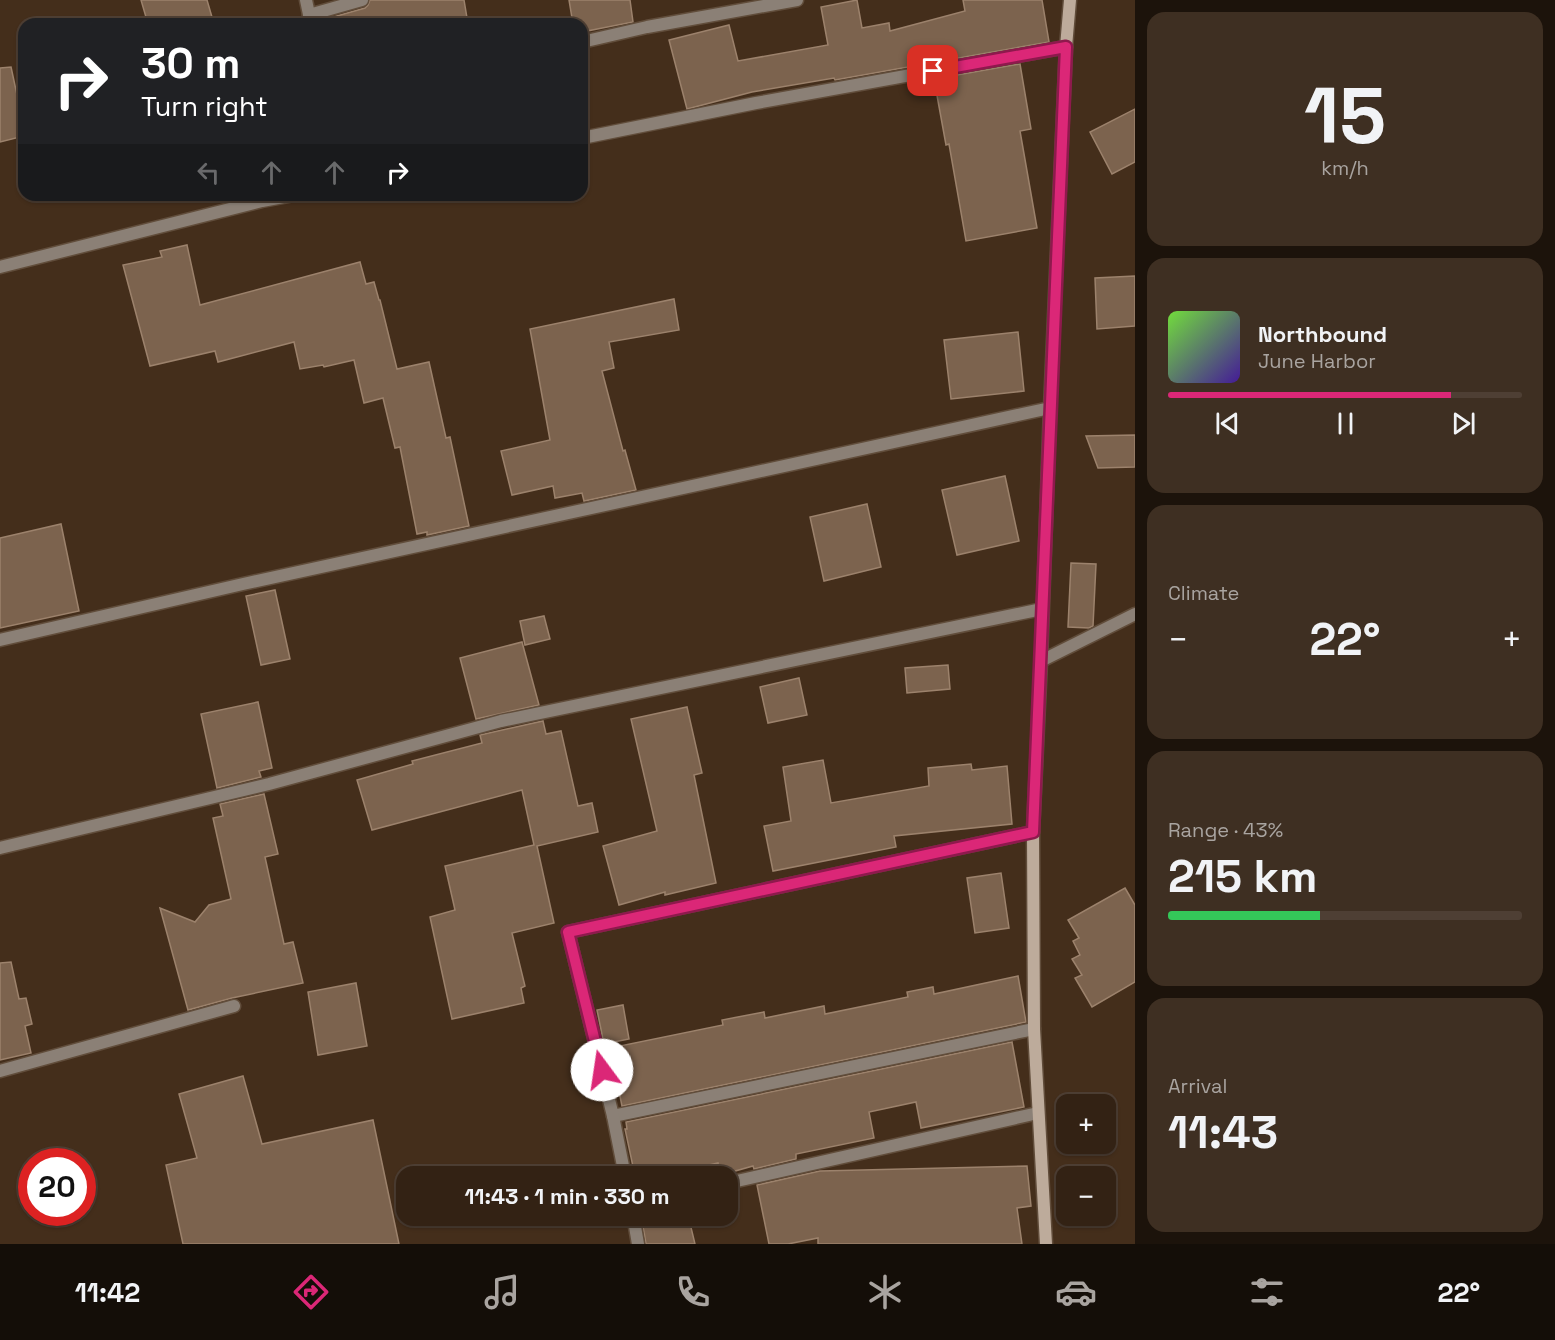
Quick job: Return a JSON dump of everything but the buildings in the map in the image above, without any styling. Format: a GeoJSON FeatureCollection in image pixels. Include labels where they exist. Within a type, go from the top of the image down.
{"type":"FeatureCollection","features":[{"type":"Feature","properties":{"kind":"street"},"geometry":{"type":"LineString","coordinates":[[1046,1244],[1034,1029],[1033,832],[1066,47],[1070,0]]}},
{"type":"Feature","properties":{"kind":"lane"},"geometry":{"type":"LineString","coordinates":[[306,0],[310,18]]}},
{"type":"Feature","properties":{"kind":"lane"},"geometry":{"type":"LineString","coordinates":[[315,18],[362,0]]}},
{"type":"Feature","properties":{"kind":"lane"},"geometry":{"type":"LineString","coordinates":[[588,41],[647,27],[797,0]]}},
{"type":"Feature","properties":{"kind":"lane"},"geometry":{"type":"LineString","coordinates":[[588,137],[756,103],[1066,47]]}},
{"type":"Feature","properties":{"kind":"lane"},"geometry":{"type":"LineString","coordinates":[[0,267],[250,201]]}},
{"type":"Feature","properties":{"kind":"lane"},"geometry":{"type":"LineString","coordinates":[[0,640],[243,584],[1050,408]]}},
{"type":"Feature","properties":{"kind":"lane"},"geometry":{"type":"LineString","coordinates":[[0,848],[269,784],[501,721],[1042,609]]}},
{"type":"Feature","properties":{"kind":"lane"},"geometry":{"type":"LineString","coordinates":[[1041,660],[1135,614]]}},
{"type":"Feature","properties":{"kind":"lane"},"geometry":{"type":"LineString","coordinates":[[623,1166],[568,932],[1033,832]]}},
{"type":"Feature","properties":{"kind":"lane"},"geometry":{"type":"LineString","coordinates":[[0,1071],[234,1006]]}},
{"type":"Feature","properties":{"kind":"lane"},"geometry":{"type":"LineString","coordinates":[[613,1116],[1034,1029]]}},
{"type":"Feature","properties":{"kind":"lane"},"geometry":{"type":"LineString","coordinates":[[738,1181],[1038,1113]]}},
{"type":"Feature","properties":{"kind":"lane"},"geometry":{"type":"LineString","coordinates":[[635,1226],[638,1244]]}},
{"type":"Feature","properties":{"kind":"route"},"geometry":{"type":"LineString","coordinates":[[602,1070],[568,932],[1033,832],[1066,47],[933,71]]}}]}
